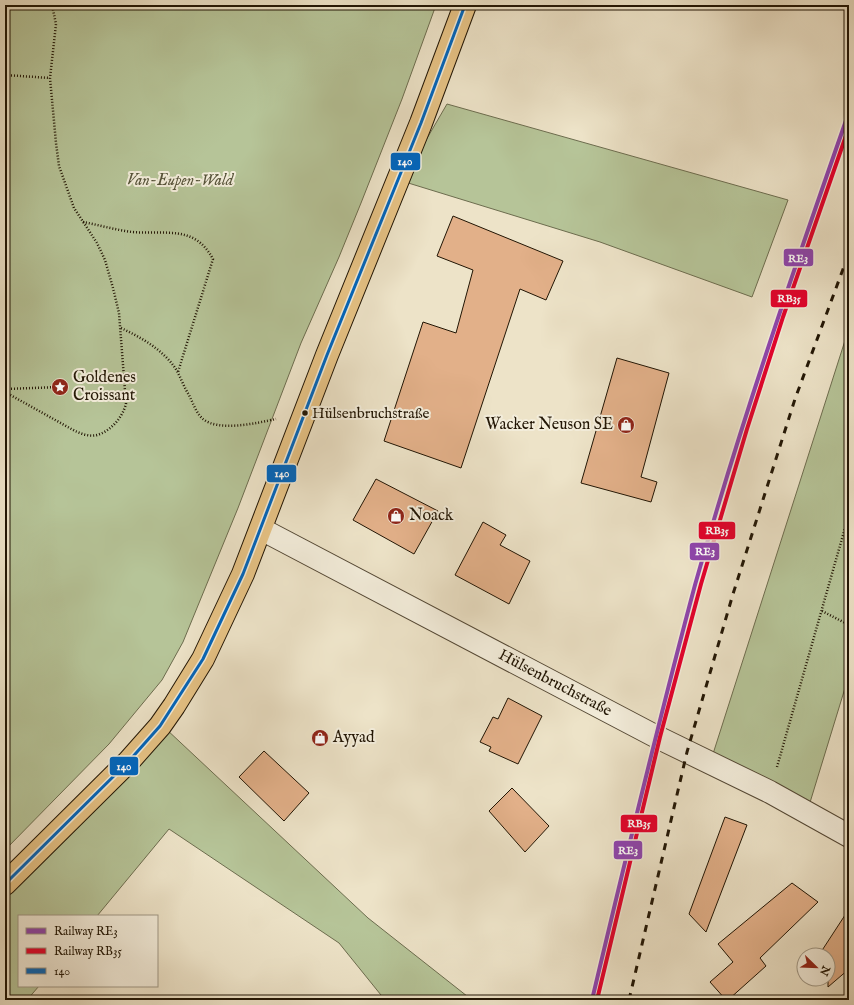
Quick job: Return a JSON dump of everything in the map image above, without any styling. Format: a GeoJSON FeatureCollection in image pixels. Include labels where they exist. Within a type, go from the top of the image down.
{"type":"FeatureCollection","features":[{"type":"Feature","properties":{"kind":"main road"},"geometry":{"type":"LineString","coordinates":[[5,884],[129,761],[160,726],[171,711],[206,653],[243,574],[261,529],[353,290],[421,123],[465,5]]}},
{"type":"Feature","properties":{"kind":"street","name":"Hülsenbruchstraße"},"geometry":{"type":"LineString","coordinates":[[261,529],[655,736],[770,792],[849,836]]}},
{"type":"Feature","properties":{"kind":"path"},"geometry":{"type":"LineString","coordinates":[[5,392],[75,431],[86,435],[96,435],[106,431],[115,424],[122,415],[126,404],[121,328],[115,294],[105,260],[97,243],[74,208],[59,166],[50,78],[56,24],[52,5]]}},
{"type":"Feature","properties":{"kind":"path"},"geometry":{"type":"LineString","coordinates":[[5,75],[50,78]]}},
{"type":"Feature","properties":{"kind":"path"},"geometry":{"type":"LineString","coordinates":[[83,222],[131,232],[181,233],[197,240],[208,250],[213,259],[178,372]]}},
{"type":"Feature","properties":{"kind":"path"},"geometry":{"type":"LineString","coordinates":[[121,328],[147,341],[166,357],[178,372],[181,382],[204,420],[214,424],[234,426],[306,413]]}},
{"type":"Feature","properties":{"kind":"path"},"geometry":{"type":"LineString","coordinates":[[5,389],[60,387]]}},
{"type":"Feature","properties":{"kind":"path"},"geometry":{"type":"LineString","coordinates":[[770,792],[849,514]]}},
{"type":"Feature","properties":{"kind":"path"},"geometry":{"type":"LineString","coordinates":[[822,611],[849,625]]}},
{"type":"Feature","properties":{"kind":"green space","name":"Van-Eupen-Wald"},"geometry":{"type":"Polygon","coordinates":[[[5,5],[436,5],[402,99],[361,203],[301,343],[238,508],[183,642],[162,680],[109,744],[5,850],[5,5]]]}},
{"type":"Feature","properties":{"kind":"green space"},"geometry":{"type":"Polygon","coordinates":[[[447,104],[788,200],[752,297],[600,242],[405,182],[415,159],[447,104]]]}},
{"type":"Feature","properties":{"kind":"green space"},"geometry":{"type":"Polygon","coordinates":[[[849,328],[849,675],[808,809],[712,757],[849,328]]]}},
{"type":"Feature","properties":{"kind":"green space"},"geometry":{"type":"Polygon","coordinates":[[[165,728],[368,918],[472,1000],[385,1000],[339,943],[169,829],[98,915],[18,915],[18,987],[38,987],[27,1000],[5,1000],[5,890],[165,728]]]}},
{"type":"Feature","properties":{"kind":"building"},"geometry":{"type":"Polygon","coordinates":[[[453,216],[563,261],[546,300],[520,289],[461,468],[384,441],[423,322],[456,333],[473,270],[437,256],[453,216]]]}},
{"type":"Feature","properties":{"kind":"building","name":"Wacker Neuson SE"},"geometry":{"type":"Polygon","coordinates":[[[617,358],[669,373],[641,477],[657,482],[651,502],[581,483],[617,358]]]}},
{"type":"Feature","properties":{"kind":"building","name":"Noack"},"geometry":{"type":"Polygon","coordinates":[[[376,479],[438,511],[414,554],[353,520],[376,479]]]}},
{"type":"Feature","properties":{"kind":"building"},"geometry":{"type":"Polygon","coordinates":[[[483,522],[506,535],[500,545],[530,561],[509,604],[455,575],[483,522]]]}},
{"type":"Feature","properties":{"kind":"building"},"geometry":{"type":"Polygon","coordinates":[[[508,698],[542,716],[518,764],[489,751],[491,747],[480,742],[493,717],[498,719],[508,698]]]}},
{"type":"Feature","properties":{"kind":"building"},"geometry":{"type":"Polygon","coordinates":[[[264,751],[309,793],[284,821],[239,777],[264,751]]]}},
{"type":"Feature","properties":{"kind":"building"},"geometry":{"type":"Polygon","coordinates":[[[512,788],[549,826],[525,852],[489,811],[512,788]]]}},
{"type":"Feature","properties":{"kind":"building"},"geometry":{"type":"Polygon","coordinates":[[[725,817],[747,825],[706,932],[689,914],[725,817]]]}},
{"type":"Feature","properties":{"kind":"building"},"geometry":{"type":"Polygon","coordinates":[[[792,883],[818,902],[760,958],[766,966],[728,1000],[726,1000],[710,982],[733,962],[718,944],[792,883]]]}},
{"type":"Feature","properties":{"kind":"building"},"geometry":{"type":"Polygon","coordinates":[[[849,909],[849,969],[836,980],[836,947],[824,947],[849,909]]]}},
{"type":"Feature","properties":{"kind":"railway"},"geometry":{"type":"LineString","coordinates":[[629,1000],[687,752],[733,594],[795,399],[849,253]]}},
{"type":"Feature","properties":{"kind":"rail line","name":"RE3"},"geometry":{"type":"LineString","coordinates":[[592,1000],[668,689],[712,525],[768,347],[849,112]]}},
{"type":"Feature","properties":{"kind":"rail line","name":"RB35"},"geometry":{"type":"LineString","coordinates":[[597,1000],[660,737],[701,584],[747,429],[783,317],[849,127]]}},
{"type":"Feature","properties":{"kind":"transit line","name":"140"},"geometry":{"type":"LineString","coordinates":[[5,884],[129,761],[160,726],[203,659],[243,574],[327,355],[421,123],[465,5]]}},
{"type":"Feature","properties":{"kind":"place","name":"Goldenes Croissant"},"geometry":{"type":"Point","coordinates":[60,387]}},
{"type":"Feature","properties":{"kind":"place","name":"Hülsenbruchstraße"},"geometry":{"type":"Point","coordinates":[305,413]}},
{"type":"Feature","properties":{"kind":"place","name":"Wacker Neuson SE"},"geometry":{"type":"Point","coordinates":[626,425]}},
{"type":"Feature","properties":{"kind":"place","name":"Noack"},"geometry":{"type":"Point","coordinates":[396,516]}},
{"type":"Feature","properties":{"kind":"place","name":"Ayyad"},"geometry":{"type":"Point","coordinates":[320,738]}}]}
